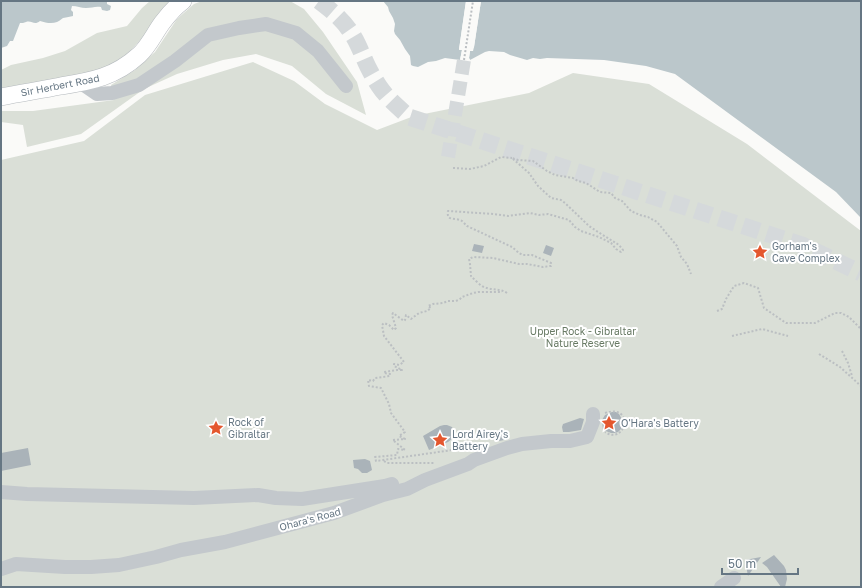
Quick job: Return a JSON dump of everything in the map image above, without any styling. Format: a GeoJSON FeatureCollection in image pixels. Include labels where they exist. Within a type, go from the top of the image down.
{"type":"FeatureCollection","features":[{"type":"Feature","properties":{"kind":"main road","name":"Sir Herbert Road"},"geometry":{"type":"LineString","coordinates":[[1,97],[93,81],[107,76],[134,59],[148,46],[169,15],[183,1]]}},
{"type":"Feature","properties":{"kind":"street"},"geometry":{"type":"LineString","coordinates":[[81,83],[97,94],[112,93],[139,85],[176,61],[208,35],[266,24],[296,33],[318,51],[346,86]]}},
{"type":"Feature","properties":{"kind":"street","name":"Ohara's Road"},"geometry":{"type":"LineString","coordinates":[[1,569],[16,564],[65,567],[119,565],[181,550],[225,542],[334,513],[383,495],[407,489],[425,480],[468,464],[474,460],[522,444],[570,441],[587,437],[593,422],[593,414]]}},
{"type":"Feature","properties":{"kind":"street"},"geometry":{"type":"LineString","coordinates":[[1,492],[26,494],[194,498],[258,495],[276,498],[302,499],[385,486],[408,479],[425,480]]}},
{"type":"Feature","properties":{"kind":"street"},"geometry":{"type":"LineString","coordinates":[[721,587],[734,578]]}},
{"type":"Feature","properties":{"kind":"path"},"geometry":{"type":"LineString","coordinates":[[464,60],[473,1]]}},
{"type":"Feature","properties":{"kind":"path"},"geometry":{"type":"LineString","coordinates":[[453,168],[470,169],[484,166],[501,157],[533,161],[555,175],[573,178],[586,183],[600,192],[611,193],[615,198],[622,201],[631,211],[640,215],[648,216],[657,222],[677,246],[681,257],[687,264],[692,274]]}},
{"type":"Feature","properties":{"kind":"path"},"geometry":{"type":"LineString","coordinates":[[462,448],[376,461],[375,457],[397,455],[398,449],[405,450],[393,440],[405,439],[399,436],[405,432],[391,413],[382,388],[374,388],[369,386],[368,380],[373,381],[375,378],[390,376],[390,374],[384,372],[402,370],[394,366],[394,364],[399,365],[404,362],[384,336],[382,325],[384,323],[389,324],[394,330],[396,328],[392,315],[393,313],[404,321],[406,315],[411,319],[419,313],[427,312],[431,308],[428,306],[433,304],[456,301],[462,297],[478,292],[500,291],[507,293],[501,290],[485,288],[470,276],[469,259],[473,257],[493,258],[519,264],[543,267],[551,266],[551,263],[519,253],[512,247],[468,226],[462,221],[451,218],[447,214],[448,211],[508,216],[530,213],[539,215],[548,214],[561,219],[569,220],[575,228],[611,243],[621,252],[623,250],[619,245],[593,229],[561,200],[551,198],[538,186],[529,173],[519,166],[512,158]]}},
{"type":"Feature","properties":{"kind":"path"},"geometry":{"type":"LineString","coordinates":[[717,311],[722,309],[734,286],[744,283],[758,288],[764,308],[786,323],[815,323],[835,313],[841,313],[849,316],[861,329]]}},
{"type":"Feature","properties":{"kind":"path"},"geometry":{"type":"LineString","coordinates":[[732,336],[762,329],[788,336]]}},
{"type":"Feature","properties":{"kind":"path"},"geometry":{"type":"LineString","coordinates":[[842,351],[848,363],[852,378]]}},
{"type":"Feature","properties":{"kind":"path"},"geometry":{"type":"LineString","coordinates":[[819,354],[840,367],[861,386]]}},
{"type":"Feature","properties":{"kind":"path"},"geometry":{"type":"LineString","coordinates":[[593,414],[602,414],[613,411],[618,412],[624,418],[625,423],[621,431],[617,434],[609,434],[605,432]]}},
{"type":"Feature","properties":{"kind":"path"},"geometry":{"type":"LineString","coordinates":[[383,460],[387,463],[442,463]]}},
{"type":"Feature","properties":{"kind":"green space"},"geometry":{"type":"Polygon","coordinates":[[[150,1],[170,1],[145,35],[120,62],[90,75],[1,92],[1,70],[11,65],[43,58],[65,51],[97,33],[127,26],[150,1]]]}},
{"type":"Feature","properties":{"kind":"green space"},"geometry":{"type":"Polygon","coordinates":[[[202,1],[290,1],[304,9],[323,32],[357,82],[366,115],[326,94],[292,66],[256,54],[223,60],[177,74],[144,89],[81,134],[27,147],[23,125],[1,122],[1,111],[33,111],[114,100],[111,85],[135,70],[155,52],[177,19],[194,4],[202,1]]]}},
{"type":"Feature","properties":{"kind":"green space","name":"Upper Rock - Gibraltar Nature Reserve"},"geometry":{"type":"Polygon","coordinates":[[[253,62],[294,81],[325,104],[377,130],[414,116],[529,93],[573,73],[649,84],[747,144],[861,231],[861,587],[1,587],[1,160],[84,141],[145,95],[253,62]]]}},
{"type":"Feature","properties":{"kind":"shaded area"},"geometry":{"type":"Polygon","coordinates":[[[1,1],[107,1],[107,4],[111,6],[110,10],[107,11],[102,10],[101,7],[86,8],[72,6],[71,10],[73,12],[73,16],[63,18],[57,22],[49,23],[40,21],[36,23],[20,23],[13,41],[10,41],[7,46],[1,48],[1,1]]]}},
{"type":"Feature","properties":{"kind":"shaded area"},"geometry":{"type":"Polygon","coordinates":[[[383,1],[466,1],[459,49],[462,50],[460,60],[445,58],[428,62],[418,67],[411,65],[410,56],[395,34],[395,24],[393,18],[388,7],[383,1]]]}},
{"type":"Feature","properties":{"kind":"shaded area"},"geometry":{"type":"Polygon","coordinates":[[[481,1],[861,1],[861,218],[836,192],[675,74],[646,66],[604,60],[533,58],[527,60],[504,52],[489,51],[470,60],[470,51],[474,47],[481,1]]]}},
{"type":"Feature","properties":{"kind":"pier"},"geometry":{"type":"Polygon","coordinates":[[[466,1],[468,1],[461,48],[464,50],[462,60],[460,60],[462,50],[459,50],[466,1]]]}},
{"type":"Feature","properties":{"kind":"pier"},"geometry":{"type":"Polygon","coordinates":[[[479,1],[481,1],[474,47],[473,51],[470,51],[470,60],[467,60],[468,50],[471,49],[472,46],[479,1]]]}},
{"type":"Feature","properties":{"kind":"building"},"geometry":{"type":"Polygon","coordinates":[[[474,244],[484,246],[482,253],[472,251],[474,244]]]}},
{"type":"Feature","properties":{"kind":"building"},"geometry":{"type":"Polygon","coordinates":[[[546,245],[554,248],[551,256],[543,253],[546,245]]]}},
{"type":"Feature","properties":{"kind":"building"},"geometry":{"type":"Polygon","coordinates":[[[612,412],[619,414],[623,421],[621,429],[615,433],[603,430],[602,420],[605,415],[612,412]]]}},
{"type":"Feature","properties":{"kind":"building"},"geometry":{"type":"Polygon","coordinates":[[[580,418],[584,419],[581,430],[563,432],[563,424],[580,418]]]}},
{"type":"Feature","properties":{"kind":"building"},"geometry":{"type":"Polygon","coordinates":[[[444,425],[452,427],[454,435],[452,439],[429,450],[423,436],[444,425]]]}},
{"type":"Feature","properties":{"kind":"building"},"geometry":{"type":"Polygon","coordinates":[[[509,432],[509,439],[499,441],[499,433],[509,432]]]}},
{"type":"Feature","properties":{"kind":"building"},"geometry":{"type":"Polygon","coordinates":[[[28,448],[31,465],[1,471],[1,453],[28,448]]]}},
{"type":"Feature","properties":{"kind":"building"},"geometry":{"type":"Polygon","coordinates":[[[365,459],[370,461],[372,470],[367,473],[362,473],[358,469],[354,468],[353,460],[365,459]]]}},
{"type":"Feature","properties":{"kind":"building"},"geometry":{"type":"Polygon","coordinates":[[[774,555],[786,570],[787,579],[785,587],[781,587],[767,567],[762,563],[774,555]]]}},
{"type":"Feature","properties":{"kind":"building"},"geometry":{"type":"Polygon","coordinates":[[[761,557],[748,576],[745,560],[761,557]]]}},
{"type":"Feature","properties":{"kind":"tunnel"},"geometry":{"type":"LineString","coordinates":[[319,1],[336,15],[347,27],[379,86],[409,117],[802,245],[861,273]]}},
{"type":"Feature","properties":{"kind":"tunnel"},"geometry":{"type":"LineString","coordinates":[[448,157],[464,60]]}},
{"type":"Feature","properties":{"kind":"place","name":"Gorham's Cave Complex"},"geometry":{"type":"Point","coordinates":[760,252]}},
{"type":"Feature","properties":{"kind":"place","name":"O'Hara's Battery"},"geometry":{"type":"Point","coordinates":[609,423]}},
{"type":"Feature","properties":{"kind":"place","name":"Rock of Gibraltar"},"geometry":{"type":"Point","coordinates":[216,428]}},
{"type":"Feature","properties":{"kind":"place","name":"Lord Airey's Battery"},"geometry":{"type":"Point","coordinates":[440,440]}}]}
